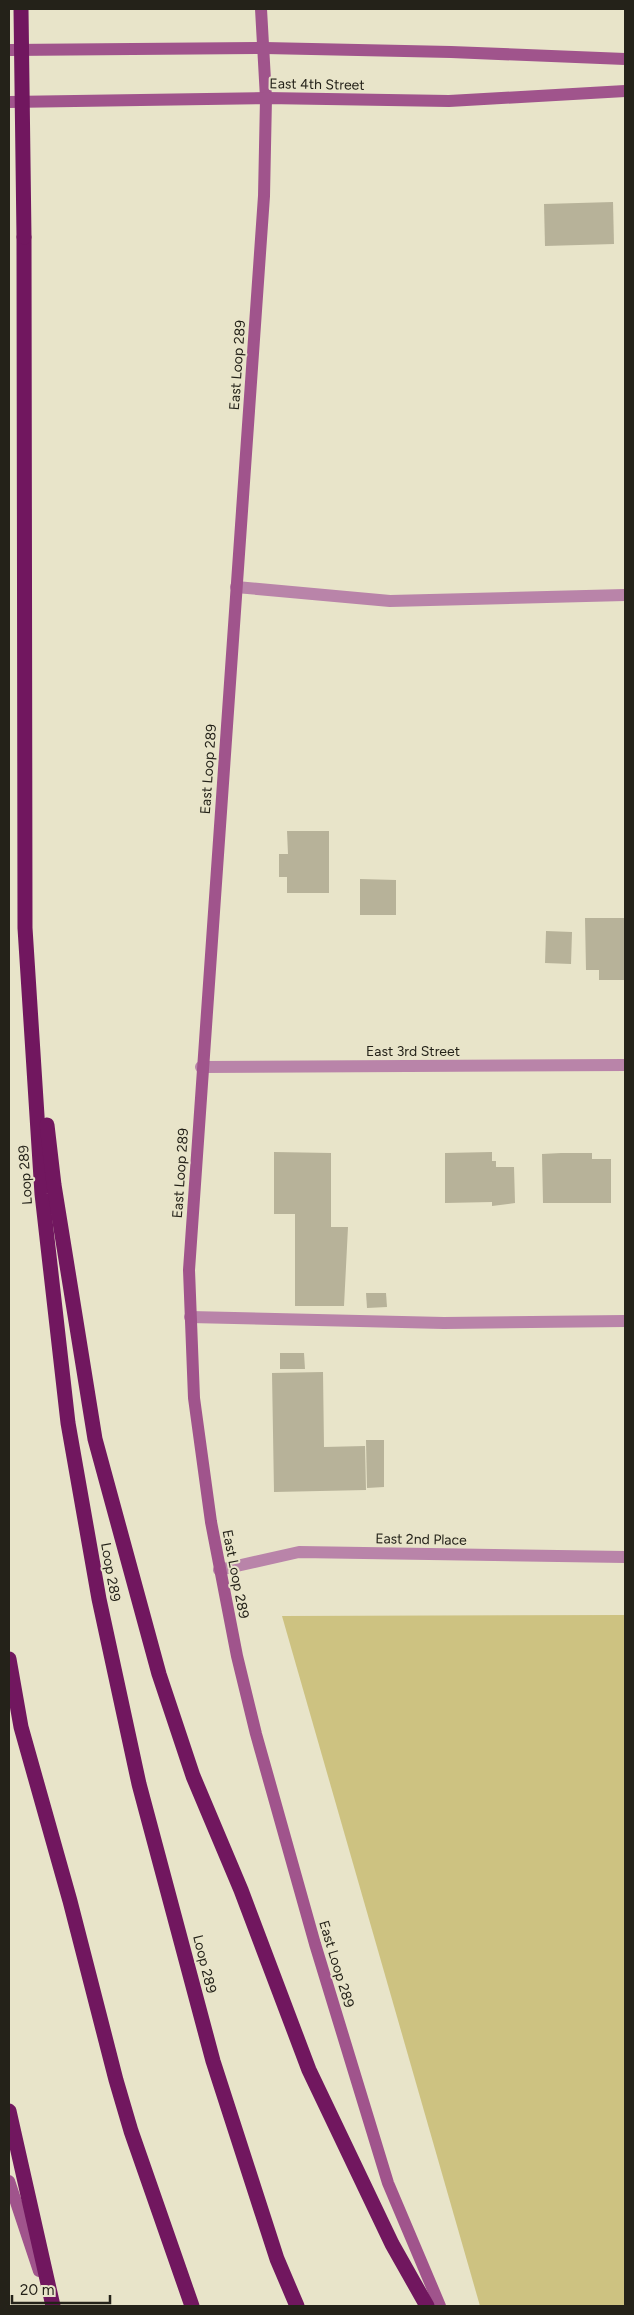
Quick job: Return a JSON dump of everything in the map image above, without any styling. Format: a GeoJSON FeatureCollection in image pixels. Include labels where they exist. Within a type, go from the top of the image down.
{"type":"FeatureCollection","features":[{"type":"Feature","properties":{"kind":"highway","name":"Loop 289"},"geometry":{"type":"LineString","coordinates":[[21,9],[24,237],[25,928],[42,1194],[68,1422],[99,1599],[139,1784],[213,2062],[277,2259],[297,2306]]}},
{"type":"Feature","properties":{"kind":"highway"},"geometry":{"type":"LineString","coordinates":[[25,928],[54,1185],[95,1439],[159,1674],[193,1776],[241,1890],[310,2070],[384,2227],[427,2306]]}},
{"type":"Feature","properties":{"kind":"highway"},"geometry":{"type":"LineString","coordinates":[[9,1659],[21,1727],[70,1901],[121,2097],[192,2306]]}},
{"type":"Feature","properties":{"kind":"highway"},"geometry":{"type":"LineString","coordinates":[[9,2111],[52,2306]]}},
{"type":"Feature","properties":{"kind":"main road","name":"East Loop 289"},"geometry":{"type":"LineString","coordinates":[[262,9],[266,98],[264,196],[188,1270],[194,1398],[219,1570],[256,1734],[315,1944],[388,2183],[440,2306]]}},
{"type":"Feature","properties":{"kind":"main road"},"geometry":{"type":"LineString","coordinates":[[9,50],[265,48],[451,52],[625,59]]}},
{"type":"Feature","properties":{"kind":"main road","name":"East 4th Street"},"geometry":{"type":"LineString","coordinates":[[9,102],[266,98],[450,101],[625,91]]}},
{"type":"Feature","properties":{"kind":"main road"},"geometry":{"type":"LineString","coordinates":[[9,2181],[52,2306]]}},
{"type":"Feature","properties":{"kind":"street"},"geometry":{"type":"LineString","coordinates":[[236,587],[390,601],[625,595]]}},
{"type":"Feature","properties":{"kind":"street","name":"East 3rd Street"},"geometry":{"type":"LineString","coordinates":[[201,1067],[625,1065]]}},
{"type":"Feature","properties":{"kind":"street"},"geometry":{"type":"LineString","coordinates":[[190,1317],[444,1323],[625,1321]]}},
{"type":"Feature","properties":{"kind":"street","name":"East 2nd Place"},"geometry":{"type":"LineString","coordinates":[[219,1570],[299,1552],[625,1557]]}},
{"type":"Feature","properties":{"kind":"shaded area"},"geometry":{"type":"Polygon","coordinates":[[[625,1615],[625,2306],[480,2306],[282,1616],[625,1615]]]}},
{"type":"Feature","properties":{"kind":"building"},"geometry":{"type":"Polygon","coordinates":[[[613,202],[614,244],[545,246],[544,204],[613,202]]]}},
{"type":"Feature","properties":{"kind":"building"},"geometry":{"type":"Polygon","coordinates":[[[287,831],[329,831],[329,893],[287,893],[287,877],[279,877],[279,854],[288,854],[287,831]]]}},
{"type":"Feature","properties":{"kind":"building"},"geometry":{"type":"Polygon","coordinates":[[[360,879],[396,880],[396,915],[360,915],[360,879]]]}},
{"type":"Feature","properties":{"kind":"building"},"geometry":{"type":"Polygon","coordinates":[[[585,918],[625,918],[625,980],[599,980],[599,970],[586,970],[585,918]]]}},
{"type":"Feature","properties":{"kind":"building"},"geometry":{"type":"Polygon","coordinates":[[[546,931],[572,932],[571,964],[545,963],[546,931]]]}},
{"type":"Feature","properties":{"kind":"building"},"geometry":{"type":"Polygon","coordinates":[[[274,1152],[331,1153],[331,1227],[348,1227],[344,1306],[295,1306],[295,1214],[274,1214],[274,1152]]]}},
{"type":"Feature","properties":{"kind":"building"},"geometry":{"type":"Polygon","coordinates":[[[492,1152],[492,1161],[496,1161],[496,1167],[514,1167],[515,1203],[492,1206],[492,1202],[445,1203],[445,1153],[492,1152]]]}},
{"type":"Feature","properties":{"kind":"building"},"geometry":{"type":"Polygon","coordinates":[[[592,1153],[592,1159],[611,1159],[611,1203],[543,1203],[542,1154],[592,1153]]]}},
{"type":"Feature","properties":{"kind":"building"},"geometry":{"type":"Polygon","coordinates":[[[366,1293],[386,1293],[387,1307],[367,1308],[366,1293]]]}},
{"type":"Feature","properties":{"kind":"building"},"geometry":{"type":"Polygon","coordinates":[[[280,1353],[304,1353],[305,1369],[280,1369],[280,1353]]]}},
{"type":"Feature","properties":{"kind":"building"},"geometry":{"type":"Polygon","coordinates":[[[323,1372],[324,1447],[365,1446],[366,1490],[274,1492],[272,1373],[323,1372]]]}},
{"type":"Feature","properties":{"kind":"building"},"geometry":{"type":"Polygon","coordinates":[[[366,1440],[384,1440],[384,1487],[367,1488],[366,1440]]]}}]}
